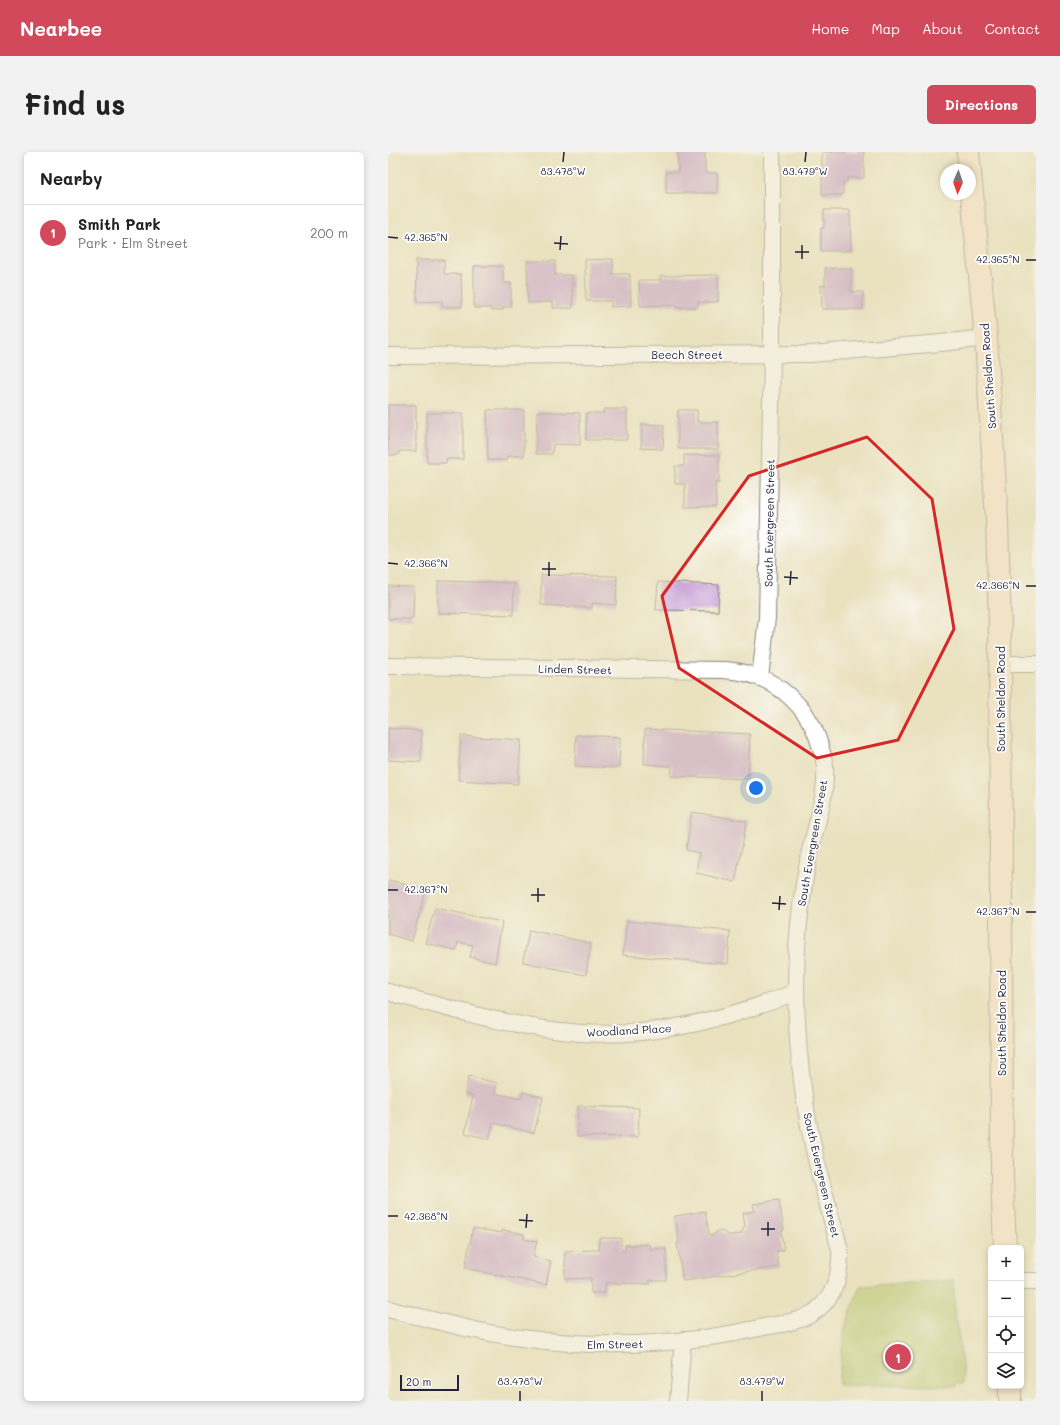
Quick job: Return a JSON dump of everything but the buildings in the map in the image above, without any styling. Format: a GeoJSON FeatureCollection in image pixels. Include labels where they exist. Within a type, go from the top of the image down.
{"type":"FeatureCollection","features":[{"type":"Feature","properties":{"kind":"main road","name":"South Sheldon Road"},"geometry":{"type":"LineString","coordinates":[[968,152],[986,338],[997,522],[1000,664],[1002,1171],[1005,1245]]}},
{"type":"Feature","properties":{"kind":"main road"},"geometry":{"type":"LineString","coordinates":[[1010,1389],[1010,1401]]}},
{"type":"Feature","properties":{"kind":"street","name":"South Evergreen Street"},"geometry":{"type":"LineString","coordinates":[[772,152],[772,354],[767,618],[760,678],[784,692],[805,713],[816,735],[824,766],[824,788],[809,856],[800,910],[796,992],[798,1042],[804,1094],[814,1150],[840,1250],[841,1265],[838,1280],[833,1291]]}},
{"type":"Feature","properties":{"kind":"street","name":"Beech Street"},"geometry":{"type":"LineString","coordinates":[[388,356],[810,354],[986,338]]}},
{"type":"Feature","properties":{"kind":"street"},"geometry":{"type":"LineString","coordinates":[[1000,664],[1036,664]]}},
{"type":"Feature","properties":{"kind":"street","name":"Linden Street"},"geometry":{"type":"LineString","coordinates":[[388,666],[725,670],[745,673],[760,678]]}},
{"type":"Feature","properties":{"kind":"street","name":"Woodland Place"},"geometry":{"type":"LineString","coordinates":[[388,992],[487,1018],[581,1033],[638,1032],[701,1023],[763,1006],[796,992]]}},
{"type":"Feature","properties":{"kind":"street"},"geometry":{"type":"LineString","coordinates":[[1024,1281],[1036,1281]]}},
{"type":"Feature","properties":{"kind":"street","name":"Elm Street"},"geometry":{"type":"LineString","coordinates":[[388,1309],[468,1330],[521,1338],[604,1345],[635,1345],[733,1334],[799,1320],[813,1313],[824,1303],[833,1291]]}},
{"type":"Feature","properties":{"kind":"street"},"geometry":{"type":"LineString","coordinates":[[678,1401],[683,1340]]}},
{"type":"Feature","properties":{"kind":"highlighted area"},"geometry":{"type":"Polygon","coordinates":[[[867,437],[932,499],[954,629],[898,740],[817,758],[679,668],[662,596],[749,476],[867,437]]]}},
{"type":"Feature","properties":{"kind":"green space"},"geometry":{"type":"Polygon","coordinates":[[[954,1280],[955,1322],[957,1322],[964,1383],[957,1383],[956,1386],[838,1385],[844,1330],[860,1286],[954,1280]]]}},
{"type":"Feature","properties":{"kind":"place","name":"Smith Park"},"geometry":{"type":"Point","coordinates":[898,1357]}}]}
